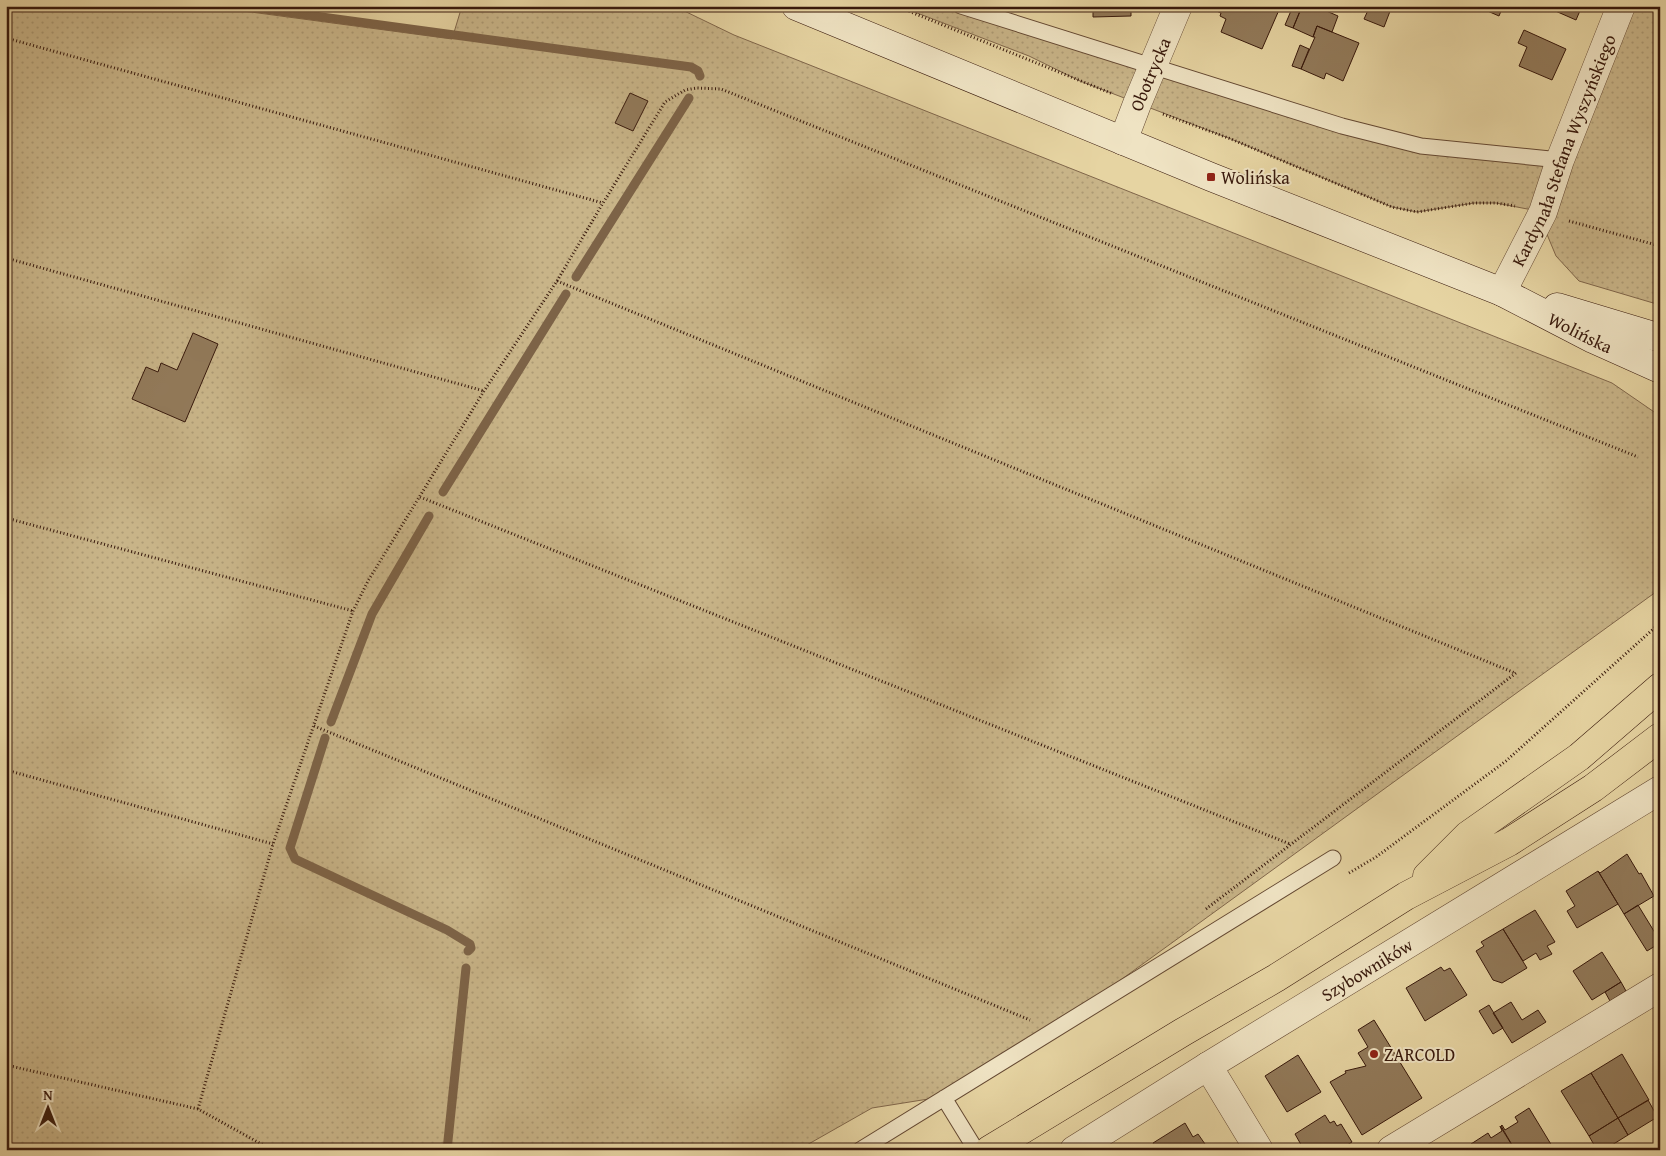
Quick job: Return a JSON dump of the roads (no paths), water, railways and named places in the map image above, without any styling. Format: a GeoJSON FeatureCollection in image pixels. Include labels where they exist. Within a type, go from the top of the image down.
{"type":"FeatureCollection","features":[{"type":"Feature","properties":{"kind":"main road"},"geometry":{"type":"LineString","coordinates":[[1406,896],[1468,835],[1579,757],[1660,687]]}},
{"type":"Feature","properties":{"kind":"main road"},"geometry":{"type":"LineString","coordinates":[[989,1150],[1276,978],[1406,896],[1509,842],[1593,788],[1660,737]]}},
{"type":"Feature","properties":{"kind":"street","name":"Wolińska"},"geometry":{"type":"LineString","coordinates":[[796,6],[1123,141],[1502,292],[1660,338]]}},
{"type":"Feature","properties":{"kind":"street","name":"Obotrycka"},"geometry":{"type":"LineString","coordinates":[[1123,141],[1178,6]]}},
{"type":"Feature","properties":{"kind":"street","name":"Kardynała Stefana Wyszyńskiego"},"geometry":{"type":"LineString","coordinates":[[1502,292],[1543,212],[1560,160],[1621,6]]}},
{"type":"Feature","properties":{"kind":"street","name":"Wolińska"},"geometry":{"type":"LineString","coordinates":[[1502,292],[1593,339],[1660,369]]}},
{"type":"Feature","properties":{"kind":"street","name":"Szybowników"},"geometry":{"type":"LineString","coordinates":[[1074,1150],[1660,790]]}},
{"type":"Feature","properties":{"kind":"street"},"geometry":{"type":"LineString","coordinates":[[1391,1150],[1660,986]]}},
{"type":"Feature","properties":{"kind":"street"},"geometry":{"type":"LineString","coordinates":[[1208,1066],[1259,1150]]}},
{"type":"Feature","properties":{"kind":"lane"},"geometry":{"type":"LineString","coordinates":[[961,6],[1342,126],[1421,146],[1560,160]]}},
{"type":"Feature","properties":{"kind":"lane"},"geometry":{"type":"LineString","coordinates":[[860,1150],[1333,858]]}},
{"type":"Feature","properties":{"kind":"lane"},"geometry":{"type":"LineString","coordinates":[[944,1098],[976,1150]]}},
{"type":"Feature","properties":{"kind":"waterway"},"geometry":{"type":"LineString","coordinates":[[241,6],[691,67],[698,71],[700,76]]}},
{"type":"Feature","properties":{"kind":"waterway"},"geometry":{"type":"LineString","coordinates":[[576,277],[689,98]]}},
{"type":"Feature","properties":{"kind":"waterway"},"geometry":{"type":"LineString","coordinates":[[443,492],[566,294]]}},
{"type":"Feature","properties":{"kind":"waterway"},"geometry":{"type":"LineString","coordinates":[[331,722],[372,614],[429,516]]}},
{"type":"Feature","properties":{"kind":"waterway"},"geometry":{"type":"LineString","coordinates":[[325,738],[290,848],[295,859],[447,930],[470,944],[471,948],[468,951]]}},
{"type":"Feature","properties":{"kind":"waterway"},"geometry":{"type":"LineString","coordinates":[[447,1150],[466,968]]}},
{"type":"Feature","properties":{"kind":"place","name":"Wolińska"},"geometry":{"type":"Point","coordinates":[1211,177]}},
{"type":"Feature","properties":{"kind":"place","name":"ZARCOLD"},"geometry":{"type":"Point","coordinates":[1374,1054]}}]}
